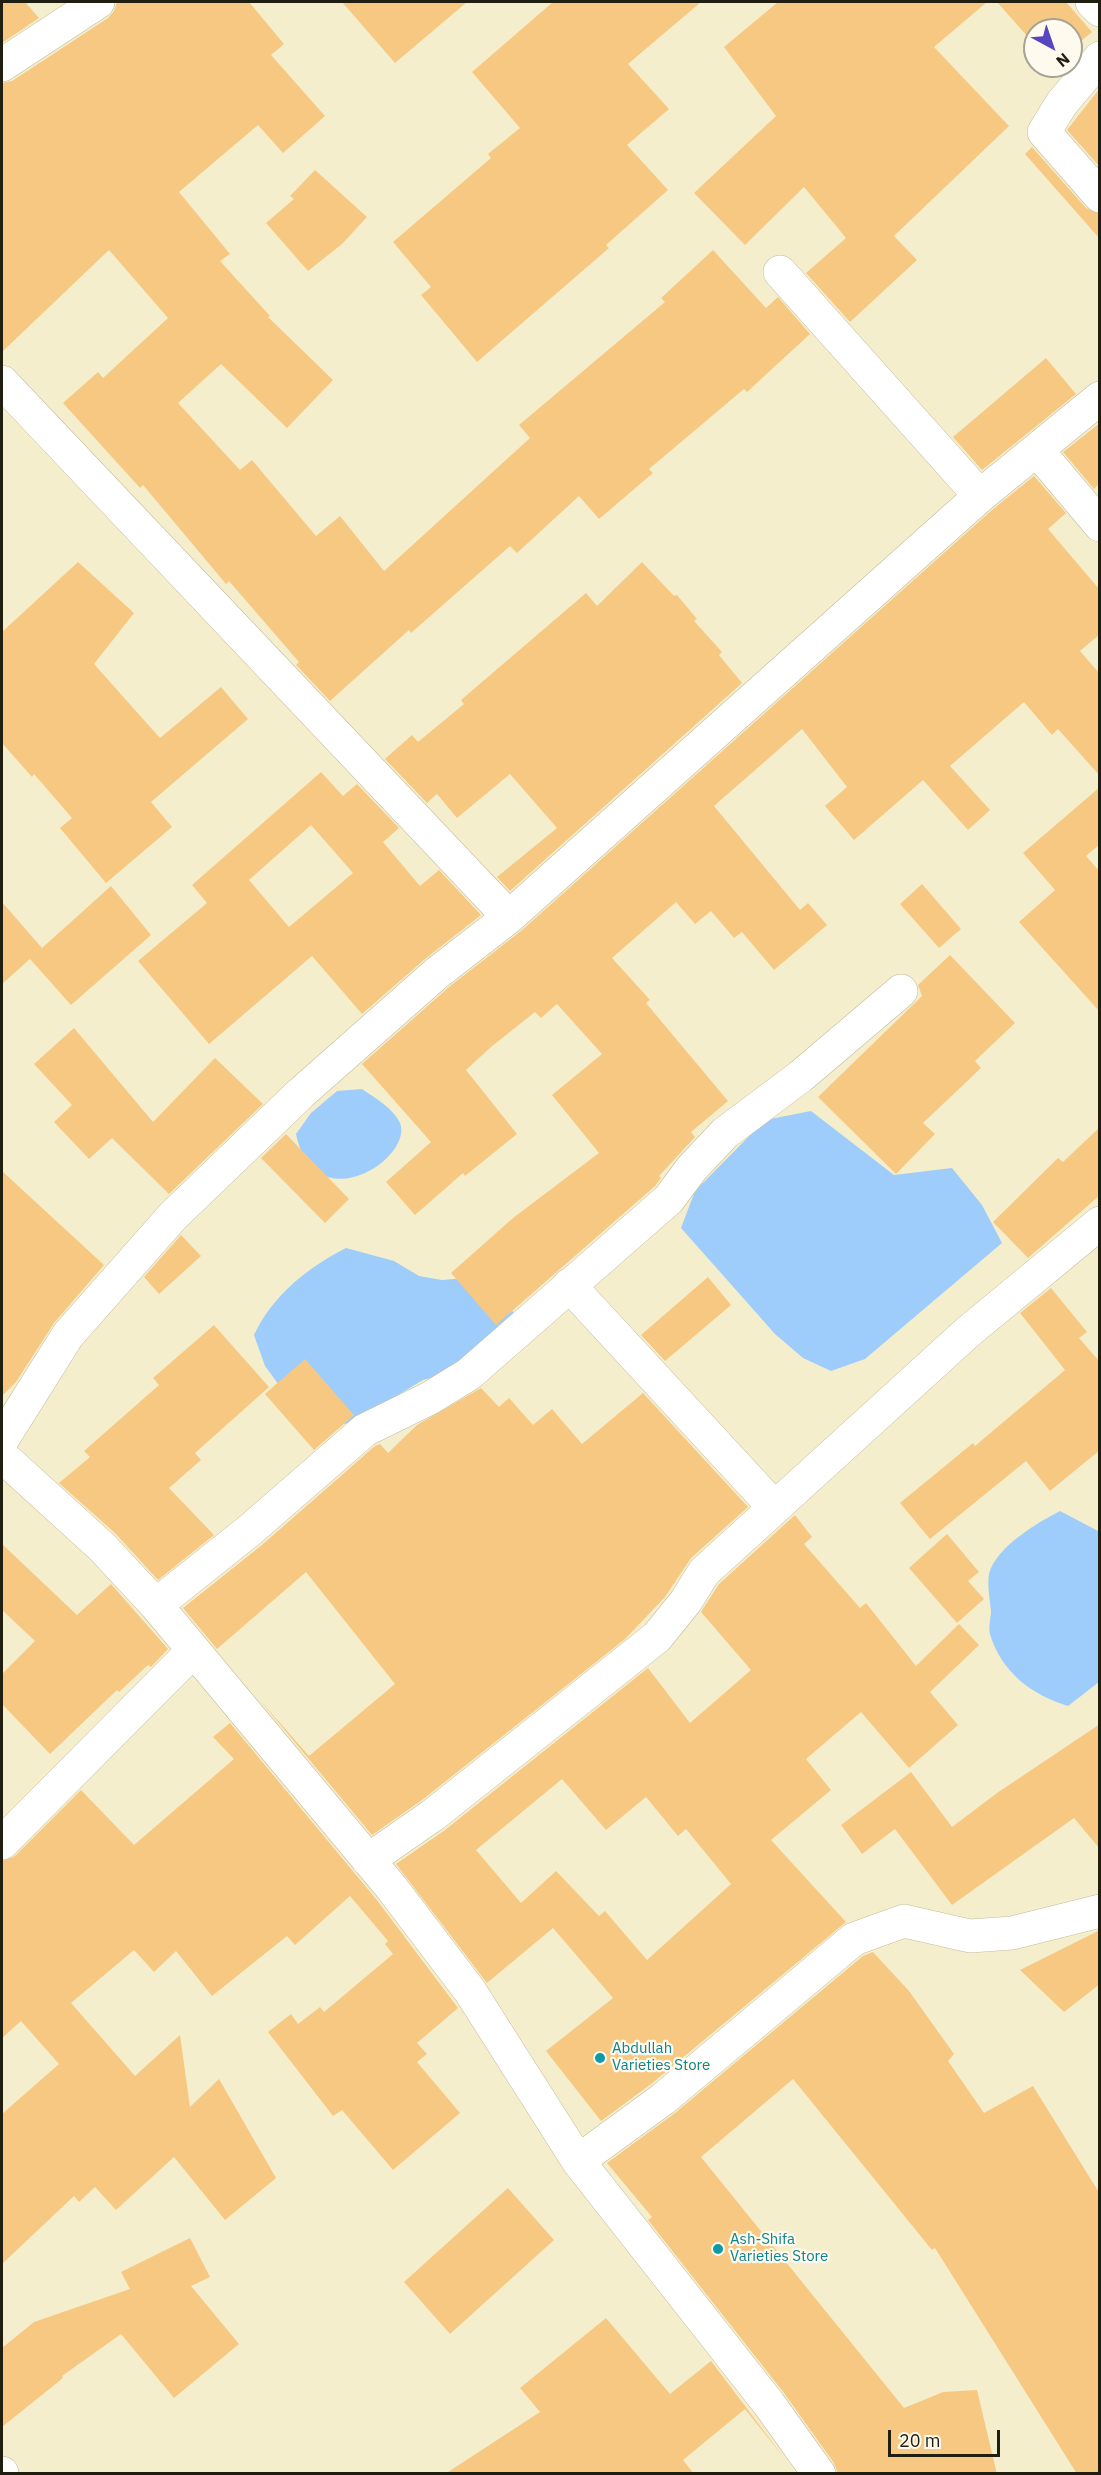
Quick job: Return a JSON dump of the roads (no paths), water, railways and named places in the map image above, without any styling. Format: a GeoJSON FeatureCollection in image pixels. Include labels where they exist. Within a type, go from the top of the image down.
{"type":"FeatureCollection","features":[{"type":"Feature","properties":{"kind":"street"},"geometry":{"type":"LineString","coordinates":[[2,64],[98,2]]}},
{"type":"Feature","properties":{"kind":"street"},"geometry":{"type":"LineString","coordinates":[[1092,2],[1100,9]]}},
{"type":"Feature","properties":{"kind":"street"},"geometry":{"type":"LineString","coordinates":[[1100,58],[1062,103],[1044,132],[1100,196]]}},
{"type":"Feature","properties":{"kind":"street"},"geometry":{"type":"LineString","coordinates":[[780,272],[980,496]]}},
{"type":"Feature","properties":{"kind":"street"},"geometry":{"type":"LineString","coordinates":[[2,382],[509,917]]}},
{"type":"Feature","properties":{"kind":"street"},"geometry":{"type":"LineString","coordinates":[[2,1440],[68,1335],[172,1216],[301,1093],[437,973],[509,917],[980,496],[1100,398]]}},
{"type":"Feature","properties":{"kind":"street"},"geometry":{"type":"LineString","coordinates":[[1037,450],[1100,525]]}},
{"type":"Feature","properties":{"kind":"street"},"geometry":{"type":"LineString","coordinates":[[156,1605],[241,1537],[365,1430],[430,1398],[469,1374],[669,1199],[692,1168],[725,1133],[801,1076],[901,991]]}},
{"type":"Feature","properties":{"kind":"street"},"geometry":{"type":"LineString","coordinates":[[368,1860],[433,1815],[657,1637],[686,1601],[704,1572],[969,1331],[1100,1223]]}},
{"type":"Feature","properties":{"kind":"street"},"geometry":{"type":"LineString","coordinates":[[569,1285],[774,1507]]}},
{"type":"Feature","properties":{"kind":"street"},"geometry":{"type":"LineString","coordinates":[[2,1456],[102,1547],[156,1605],[368,1860],[470,1991],[578,2161],[770,2404],[819,2474]]}},
{"type":"Feature","properties":{"kind":"street"},"geometry":{"type":"LineString","coordinates":[[2,1843],[193,1651]]}},
{"type":"Feature","properties":{"kind":"street"},"geometry":{"type":"LineString","coordinates":[[578,2161],[663,2099],[854,1939],[904,1921],[970,1936],[1012,1933],[1100,1911]]}},
{"type":"Feature","properties":{"kind":"water"},"geometry":{"type":"Polygon","coordinates":[[[362,1089],[383,1104],[397,1118],[400,1123],[400,1137],[392,1152],[378,1165],[360,1175],[341,1179],[322,1175],[306,1161],[296,1134],[311,1113],[337,1091],[362,1089]]]}},
{"type":"Feature","properties":{"kind":"water"},"geometry":{"type":"Polygon","coordinates":[[[811,1111],[894,1175],[952,1168],[982,1205],[1002,1243],[865,1359],[831,1371],[803,1358],[775,1334],[681,1228],[695,1191],[765,1120],[811,1111]]]}},
{"type":"Feature","properties":{"kind":"water"},"geometry":{"type":"Polygon","coordinates":[[[346,1248],[394,1261],[419,1276],[442,1280],[466,1278],[491,1285],[514,1313],[461,1362],[449,1370],[423,1380],[351,1423],[327,1426],[284,1392],[265,1366],[254,1335],[281,1295],[318,1264],[346,1248]]]}},
{"type":"Feature","properties":{"kind":"water"},"geometry":{"type":"Polygon","coordinates":[[[1060,1511],[1100,1532],[1099,1682],[1068,1706],[1030,1688],[1010,1671],[995,1648],[989,1628],[991,1611],[988,1578],[993,1564],[1008,1545],[1060,1511]]]}},
{"type":"Feature","properties":{"kind":"place","name":"Abdullah Varieties Store"},"geometry":{"type":"Point","coordinates":[600,2058]}},
{"type":"Feature","properties":{"kind":"place","name":"Ash-Shifa Varieties Store"},"geometry":{"type":"Point","coordinates":[718,2249]}}]}
